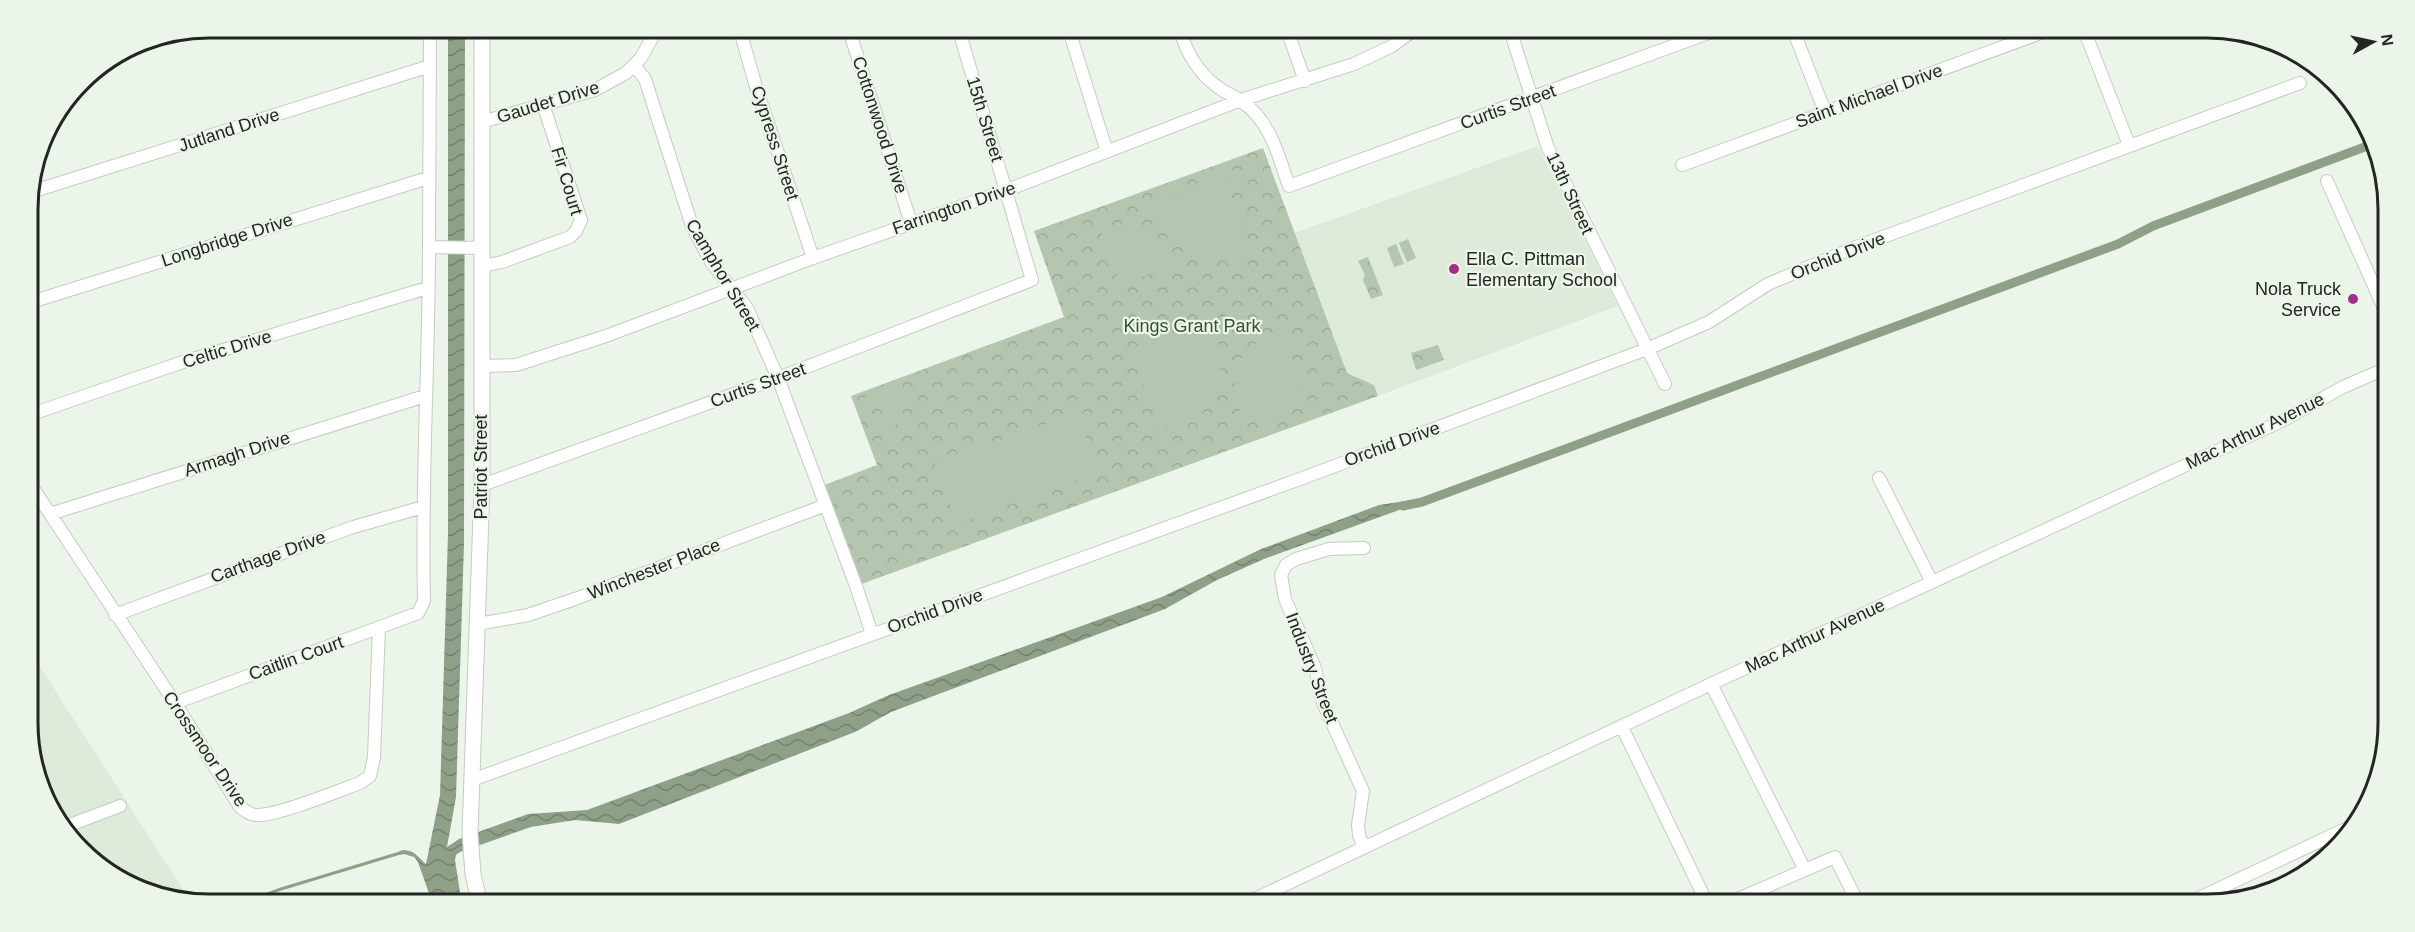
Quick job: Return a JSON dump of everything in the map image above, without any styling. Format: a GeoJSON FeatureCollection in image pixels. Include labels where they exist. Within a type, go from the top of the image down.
{"type":"FeatureCollection","features":[{"type":"Feature","properties":{"kind":"main road","name":"Patriot Street"},"geometry":{"type":"LineString","coordinates":[[476,894],[470,842],[482,485],[483,266],[479,248],[482,38]]}},
{"type":"Feature","properties":{"kind":"street"},"geometry":{"type":"LineString","coordinates":[[423,507],[427,288],[435,248],[428,178],[430,38]]}},
{"type":"Feature","properties":{"kind":"street","name":"Gaudet Drive"},"geometry":{"type":"LineString","coordinates":[[482,122],[596,90],[626,73],[641,58],[652,38]]}},
{"type":"Feature","properties":{"kind":"street","name":"Cypress Street"},"geometry":{"type":"LineString","coordinates":[[742,38],[756,87],[813,258]]}},
{"type":"Feature","properties":{"kind":"street","name":"Cottonwood Drive"},"geometry":{"type":"LineString","coordinates":[[852,38],[911,223]]}},
{"type":"Feature","properties":{"kind":"street","name":"15th Street"},"geometry":{"type":"LineString","coordinates":[[961,38],[1032,280]]}},
{"type":"Feature","properties":{"kind":"street"},"geometry":{"type":"LineString","coordinates":[[1071,38],[1107,152]]}},
{"type":"Feature","properties":{"kind":"street"},"geometry":{"type":"LineString","coordinates":[[1182,38],[1185,48],[1202,74],[1241,100]]}},
{"type":"Feature","properties":{"kind":"street"},"geometry":{"type":"LineString","coordinates":[[1290,38],[1305,81]]}},
{"type":"Feature","properties":{"kind":"street","name":"Farrington Drive"},"geometry":{"type":"LineString","coordinates":[[482,366],[503,367],[528,362],[606,336],[813,258],[1007,190],[1241,100],[1353,64],[1392,46],[1398,38]]}},
{"type":"Feature","properties":{"kind":"street","name":"13th Street"},"geometry":{"type":"LineString","coordinates":[[1513,38],[1548,148],[1665,384]]}},
{"type":"Feature","properties":{"kind":"street","name":"Curtis Street"},"geometry":{"type":"LineString","coordinates":[[1241,100],[1264,124],[1290,186],[1696,38]]}},
{"type":"Feature","properties":{"kind":"street"},"geometry":{"type":"LineString","coordinates":[[1796,38],[1825,112]]}},
{"type":"Feature","properties":{"kind":"street","name":"Saint Michael Drive"},"geometry":{"type":"LineString","coordinates":[[1682,165],[2027,38]]}},
{"type":"Feature","properties":{"kind":"street"},"geometry":{"type":"LineString","coordinates":[[2087,38],[2129,145]]}},
{"type":"Feature","properties":{"kind":"street","name":"Camphor Street"},"geometry":{"type":"LineString","coordinates":[[634,64],[645,79],[692,226],[711,262],[747,308],[778,378],[872,634]]}},
{"type":"Feature","properties":{"kind":"street","name":"Jutland Drive"},"geometry":{"type":"LineString","coordinates":[[39,189],[430,66]]}},
{"type":"Feature","properties":{"kind":"street","name":"Orchid Drive"},"geometry":{"type":"LineString","coordinates":[[472,780],[1300,479],[1647,349],[1709,322],[1768,284],[1856,247],[2300,83]]}},
{"type":"Feature","properties":{"kind":"street","name":"Fir Court"},"geometry":{"type":"LineString","coordinates":[[483,266],[502,262],[570,237],[581,220],[543,104]]}},
{"type":"Feature","properties":{"kind":"street","name":"Longbridge Drive"},"geometry":{"type":"LineString","coordinates":[[38,300],[428,178]]}},
{"type":"Feature","properties":{"kind":"street"},"geometry":{"type":"LineString","coordinates":[[2327,181],[2378,295]]}},
{"type":"Feature","properties":{"kind":"street"},"geometry":{"type":"LineString","coordinates":[[435,248],[479,248]]}},
{"type":"Feature","properties":{"kind":"street","name":"Curtis Street"},"geometry":{"type":"LineString","coordinates":[[482,485],[778,378],[1032,280]]}},
{"type":"Feature","properties":{"kind":"street","name":"Celtic Drive"},"geometry":{"type":"LineString","coordinates":[[38,412],[180,363],[427,288]]}},
{"type":"Feature","properties":{"kind":"street","name":"Mac Arthur Avenue"},"geometry":{"type":"LineString","coordinates":[[1266,894],[1711,684],[2284,420],[2343,387],[2378,372]]}},
{"type":"Feature","properties":{"kind":"street","name":"Armagh Drive"},"geometry":{"type":"LineString","coordinates":[[50,514],[425,396]]}},
{"type":"Feature","properties":{"kind":"street"},"geometry":{"type":"LineString","coordinates":[[1880,478],[1932,582]]}},
{"type":"Feature","properties":{"kind":"street","name":"Crossmoor Drive"},"geometry":{"type":"LineString","coordinates":[[37,495],[175,703],[240,807],[251,814],[277,811],[367,779],[372,770],[379,627]]}},
{"type":"Feature","properties":{"kind":"street","name":"Winchester Place"},"geometry":{"type":"LineString","coordinates":[[478,624],[528,615],[575,599],[826,505]]}},
{"type":"Feature","properties":{"kind":"street","name":"Caitlin Court"},"geometry":{"type":"LineString","coordinates":[[175,703],[418,613],[424,602],[423,507]]}},
{"type":"Feature","properties":{"kind":"street","name":"Carthage Drive"},"geometry":{"type":"LineString","coordinates":[[115,615],[350,528],[423,507]]}},
{"type":"Feature","properties":{"kind":"street","name":"Industry Street"},"geometry":{"type":"LineString","coordinates":[[1364,549],[1351,547],[1329,549],[1296,559],[1286,566],[1281,575],[1281,586],[1315,668],[1323,703],[1363,791],[1358,825],[1364,848]]}},
{"type":"Feature","properties":{"kind":"street"},"geometry":{"type":"LineString","coordinates":[[1711,684],[1805,870]]}},
{"type":"Feature","properties":{"kind":"street"},"geometry":{"type":"LineString","coordinates":[[1623,727],[1703,894]]}},
{"type":"Feature","properties":{"kind":"street"},"geometry":{"type":"LineString","coordinates":[[71,824],[120,806]]}},
{"type":"Feature","properties":{"kind":"street"},"geometry":{"type":"LineString","coordinates":[[2207,894],[2337,833]]}},
{"type":"Feature","properties":{"kind":"street"},"geometry":{"type":"LineString","coordinates":[[1749,894],[1835,857],[1854,894]]}},
{"type":"Feature","properties":{"kind":"shaded area","name":"Ella C. Pittman Elementary School"},"geometry":{"type":"Polygon","coordinates":[[[1538,146],[1618,306],[1378,396],[1374,385],[1347,373],[1294,233],[1538,146]]]}},
{"type":"Feature","properties":{"kind":"shaded area"},"geometry":{"type":"Polygon","coordinates":[[[37,662],[185,893],[154,885],[114,866],[80,836],[66,818],[55,799],[41,757],[37,723],[37,662]]]}},
{"type":"Feature","properties":{"kind":"green space","name":"Kings Grant Park"},"geometry":{"type":"Polygon","coordinates":[[[1263,148],[1347,373],[1374,385],[1378,396],[856,586],[819,487],[877,465],[851,396],[1064,317],[1034,231],[1263,148]]]}},
{"type":"Feature","properties":{"kind":"green space"},"geometry":{"type":"Polygon","coordinates":[[[1224,175],[1254,256],[1218,259],[1197,255],[1177,244],[1167,235],[1148,210],[1147,205],[1224,175]]]}},
{"type":"Feature","properties":{"kind":"green space"},"geometry":{"type":"Polygon","coordinates":[[[1130,226],[1146,232],[1162,244],[1172,266],[1120,285],[1101,231],[1130,226]]]}},
{"type":"Feature","properties":{"kind":"green space"},"geometry":{"type":"Polygon","coordinates":[[[1408,239],[1416,258],[1407,262],[1399,243],[1408,239]]]}},
{"type":"Feature","properties":{"kind":"green space"},"geometry":{"type":"Polygon","coordinates":[[[1396,244],[1404,264],[1394,267],[1387,248],[1396,244]]]}},
{"type":"Feature","properties":{"kind":"green space"},"geometry":{"type":"Polygon","coordinates":[[[1368,257],[1383,295],[1371,299],[1363,280],[1365,275],[1358,261],[1368,257]]]}},
{"type":"Feature","properties":{"kind":"green space"},"geometry":{"type":"Polygon","coordinates":[[[1210,321],[1221,353],[1220,375],[1207,401],[1189,419],[1159,429],[1130,349],[1210,321]]]}},
{"type":"Feature","properties":{"kind":"green space"},"geometry":{"type":"Polygon","coordinates":[[[1284,333],[1307,400],[1244,425],[1235,382],[1239,362],[1253,345],[1284,333]]]}},
{"type":"Feature","properties":{"kind":"green space"},"geometry":{"type":"Polygon","coordinates":[[[1438,345],[1444,360],[1416,370],[1411,353],[1438,345]]]}},
{"type":"Feature","properties":{"kind":"green space"},"geometry":{"type":"Polygon","coordinates":[[[893,386],[899,401],[868,412],[863,398],[893,386]]]}},
{"type":"Feature","properties":{"kind":"green space"},"geometry":{"type":"Polygon","coordinates":[[[901,406],[906,421],[875,432],[870,418],[901,406]]]}},
{"type":"Feature","properties":{"kind":"green space"},"geometry":{"type":"Polygon","coordinates":[[[1077,413],[1099,472],[957,524],[935,464],[1077,413]]]}},
{"type":"Feature","properties":{"kind":"water"},"geometry":{"type":"Polygon","coordinates":[[[448,38],[465,38],[464,544],[456,797],[447,847],[459,839],[528,814],[587,810],[849,713],[889,695],[1162,597],[1261,549],[1379,505],[1412,500],[1413,505],[1264,559],[1217,580],[1165,609],[891,712],[855,732],[619,824],[575,820],[531,827],[460,852],[456,855],[455,860],[460,894],[429,894],[418,862],[414,857],[401,855],[399,851],[408,850],[426,864],[440,795],[448,534],[448,38]]]}},
{"type":"Feature","properties":{"kind":"waterway"},"geometry":{"type":"LineString","coordinates":[[1403,506],[1422,502],[2118,244],[2153,226],[2365,147]]}},
{"type":"Feature","properties":{"kind":"waterway"},"geometry":{"type":"LineString","coordinates":[[267,894],[400,853]]}},
{"type":"Feature","properties":{"kind":"place","name":"Ella C. Pittman Elementary School"},"geometry":{"type":"Point","coordinates":[1454,269]}},
{"type":"Feature","properties":{"kind":"place","name":"Nola Truck Service"},"geometry":{"type":"Point","coordinates":[2353,299]}}]}
